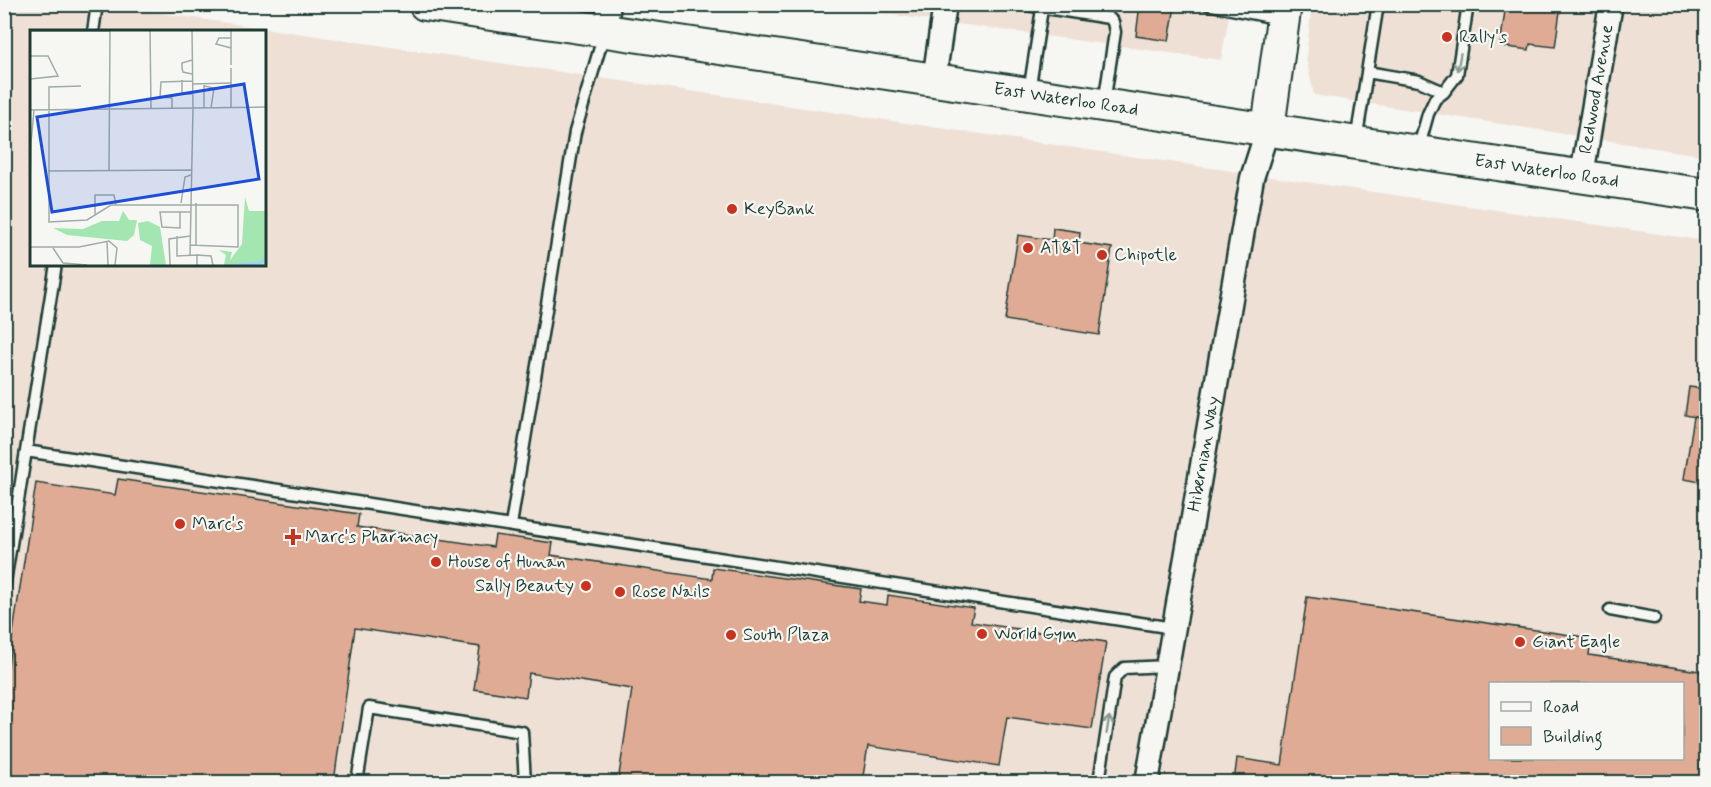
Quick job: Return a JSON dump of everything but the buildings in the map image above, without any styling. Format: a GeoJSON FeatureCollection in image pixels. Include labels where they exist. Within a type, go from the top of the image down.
{"type":"FeatureCollection","features":[{"type":"Feature","properties":{"kind":"main road","name":"East Waterloo Road"},"geometry":{"type":"LineString","coordinates":[[425,4],[607,18],[934,80],[1418,150],[1707,195]]}},
{"type":"Feature","properties":{"kind":"main road"},"geometry":{"type":"LineString","coordinates":[[1268,128],[1284,12]]}},
{"type":"Feature","properties":{"kind":"street"},"geometry":{"type":"LineString","coordinates":[[934,80],[945,4]]}},
{"type":"Feature","properties":{"kind":"street","name":"Redwood Avenue"},"geometry":{"type":"LineString","coordinates":[[1582,175],[1611,4]]}},
{"type":"Feature","properties":{"kind":"street","name":"Hibernian Way"},"geometry":{"type":"LineString","coordinates":[[1147,783],[1252,178],[1268,128]]}},
{"type":"Feature","properties":{"kind":"lane"},"geometry":{"type":"LineString","coordinates":[[93,30],[97,4]]}},
{"type":"Feature","properties":{"kind":"lane"},"geometry":{"type":"LineString","coordinates":[[1021,4],[1108,18],[1113,22],[1115,32],[1104,105]]}},
{"type":"Feature","properties":{"kind":"lane"},"geometry":{"type":"LineString","coordinates":[[1207,4],[1284,12]]}},
{"type":"Feature","properties":{"kind":"lane"},"geometry":{"type":"LineString","coordinates":[[1356,141],[1378,4]]}},
{"type":"Feature","properties":{"kind":"lane"},"geometry":{"type":"LineString","coordinates":[[1418,150],[1428,114],[1435,99],[1444,92],[1457,75],[1468,4]]}},
{"type":"Feature","properties":{"kind":"lane"},"geometry":{"type":"LineString","coordinates":[[1028,94],[1042,9]]}},
{"type":"Feature","properties":{"kind":"lane"},"geometry":{"type":"LineString","coordinates":[[511,525],[575,132],[607,18]]}},
{"type":"Feature","properties":{"kind":"lane"},"geometry":{"type":"LineString","coordinates":[[1367,72],[1419,81],[1444,92]]}},
{"type":"Feature","properties":{"kind":"lane"},"geometry":{"type":"LineString","coordinates":[[4,588],[56,266]]}},
{"type":"Feature","properties":{"kind":"lane"},"geometry":{"type":"LineString","coordinates":[[26,451],[1173,628]]}},
{"type":"Feature","properties":{"kind":"lane"},"geometry":{"type":"LineString","coordinates":[[1610,610],[1654,618]]}},
{"type":"Feature","properties":{"kind":"lane"},"geometry":{"type":"LineString","coordinates":[[1099,783],[1115,678],[1125,668],[1167,666]]}},
{"type":"Feature","properties":{"kind":"lane"},"geometry":{"type":"LineString","coordinates":[[357,783],[369,708],[522,732],[525,783]]}},
{"type":"Feature","properties":{"kind":"shaded area"},"geometry":{"type":"Polygon","coordinates":[[[5,5],[106,5],[1706,241],[1706,782],[5,782],[5,5]]]}},
{"type":"Feature","properties":{"kind":"shaded area"},"geometry":{"type":"Polygon","coordinates":[[[819,5],[1231,5],[1221,60],[819,5]]]}},
{"type":"Feature","properties":{"kind":"shaded area"},"geometry":{"type":"Polygon","coordinates":[[[1312,5],[1706,5],[1706,156],[1314,95],[1306,58],[1312,5]]]}},
{"type":"Feature","properties":{"kind":"place","name":"Rally's"},"geometry":{"type":"Point","coordinates":[1447,37]}},
{"type":"Feature","properties":{"kind":"place","name":"KeyBank"},"geometry":{"type":"Point","coordinates":[732,209]}},
{"type":"Feature","properties":{"kind":"place","name":"AT&T"},"geometry":{"type":"Point","coordinates":[1028,248]}},
{"type":"Feature","properties":{"kind":"place","name":"Chipotle"},"geometry":{"type":"Point","coordinates":[1102,255]}},
{"type":"Feature","properties":{"kind":"place","name":"Marc's"},"geometry":{"type":"Point","coordinates":[180,524]}},
{"type":"Feature","properties":{"kind":"place","name":"Marc's Pharmacy"},"geometry":{"type":"Point","coordinates":[293,537]}},
{"type":"Feature","properties":{"kind":"place","name":"House of Hunan"},"geometry":{"type":"Point","coordinates":[436,562]}},
{"type":"Feature","properties":{"kind":"place","name":"Sally Beauty"},"geometry":{"type":"Point","coordinates":[586,586]}},
{"type":"Feature","properties":{"kind":"place","name":"Rose Nails"},"geometry":{"type":"Point","coordinates":[620,592]}},
{"type":"Feature","properties":{"kind":"place","name":"World Gym"},"geometry":{"type":"Point","coordinates":[982,634]}},
{"type":"Feature","properties":{"kind":"place","name":"South Plaza"},"geometry":{"type":"Point","coordinates":[731,635]}},
{"type":"Feature","properties":{"kind":"place","name":"Giant Eagle"},"geometry":{"type":"Point","coordinates":[1520,642]}}]}
